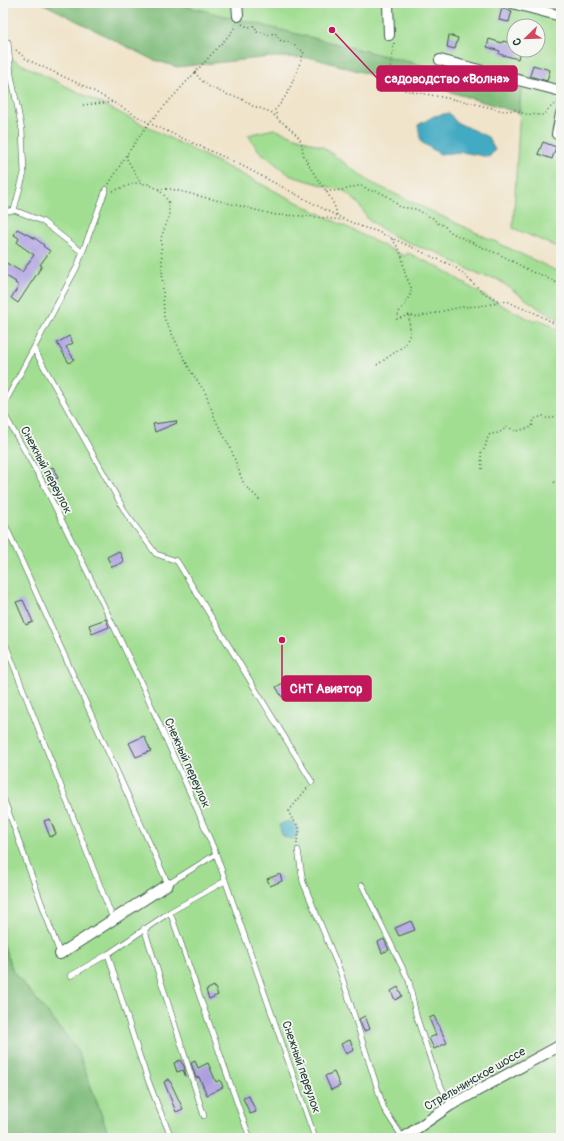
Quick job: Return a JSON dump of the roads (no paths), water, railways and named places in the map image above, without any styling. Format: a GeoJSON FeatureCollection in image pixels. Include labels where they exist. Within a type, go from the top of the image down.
{"type":"FeatureCollection","features":[{"type":"Feature","properties":{"kind":"street"},"geometry":{"type":"LineString","coordinates":[[237,3],[238,16]]}},
{"type":"Feature","properties":{"kind":"street"},"geometry":{"type":"LineString","coordinates":[[388,3],[389,35]]}},
{"type":"Feature","properties":{"kind":"street"},"geometry":{"type":"LineString","coordinates":[[512,3],[561,16]]}},
{"type":"Feature","properties":{"kind":"street"},"geometry":{"type":"LineString","coordinates":[[440,60],[561,91]]}},
{"type":"Feature","properties":{"kind":"street"},"geometry":{"type":"LineString","coordinates":[[561,114],[557,134],[561,136]]}},
{"type":"Feature","properties":{"kind":"street"},"geometry":{"type":"LineString","coordinates":[[60,954],[168,884]]}},
{"type":"Feature","properties":{"kind":"street","name":"Стрельнинское шоссе"},"geometry":{"type":"LineString","coordinates":[[403,1138],[451,1105],[561,1045]]}},
{"type":"Feature","properties":{"kind":"lane"},"geometry":{"type":"LineString","coordinates":[[8,42],[11,75],[22,130],[24,173],[14,210]]}},
{"type":"Feature","properties":{"kind":"lane"},"geometry":{"type":"LineString","coordinates":[[3,406],[77,268],[106,189]]}},
{"type":"Feature","properties":{"kind":"lane"},"geometry":{"type":"LineString","coordinates":[[3,212],[14,210],[42,221],[82,252]]}},
{"type":"Feature","properties":{"kind":"lane"},"geometry":{"type":"LineString","coordinates":[[34,349],[127,515],[156,554],[176,561],[312,782]]}},
{"type":"Feature","properties":{"kind":"lane","name":"Снежный переулок"},"geometry":{"type":"LineString","coordinates":[[3,412],[43,483],[142,685],[216,854],[315,1138]]}},
{"type":"Feature","properties":{"kind":"lane"},"geometry":{"type":"LineString","coordinates":[[3,520],[168,884],[216,854]]}},
{"type":"Feature","properties":{"kind":"lane"},"geometry":{"type":"LineString","coordinates":[[3,638],[114,919]]}},
{"type":"Feature","properties":{"kind":"lane"},"geometry":{"type":"LineString","coordinates":[[3,798],[60,954]]}},
{"type":"Feature","properties":{"kind":"lane"},"geometry":{"type":"LineString","coordinates":[[298,850],[303,882],[340,971],[384,1109],[403,1138]]}},
{"type":"Feature","properties":{"kind":"lane"},"geometry":{"type":"LineString","coordinates":[[70,976],[108,954],[144,928],[170,912],[225,881]]}},
{"type":"Feature","properties":{"kind":"lane"},"geometry":{"type":"LineString","coordinates":[[362,886],[409,981],[416,1015],[437,1079],[451,1105]]}},
{"type":"Feature","properties":{"kind":"lane"},"geometry":{"type":"LineString","coordinates":[[170,912],[250,1138]]}},
{"type":"Feature","properties":{"kind":"lane"},"geometry":{"type":"LineString","coordinates":[[144,928],[204,1116]]}},
{"type":"Feature","properties":{"kind":"lane"},"geometry":{"type":"LineString","coordinates":[[108,954],[137,1050],[172,1138]]}},
{"type":"Feature","properties":{"kind":"water"},"geometry":{"type":"Polygon","coordinates":[[[449,113],[456,122],[488,137],[495,150],[489,157],[462,152],[440,154],[421,142],[418,125],[434,116],[449,113]]]}},
{"type":"Feature","properties":{"kind":"water"},"geometry":{"type":"Polygon","coordinates":[[[288,821],[293,822],[298,830],[294,839],[283,836],[281,832],[279,825],[288,821]]]}},
{"type":"Feature","properties":{"kind":"place","name":"садоводство «Волна»"},"geometry":{"type":"Point","coordinates":[332,30]}},
{"type":"Feature","properties":{"kind":"place","name":"СНТ Авиатор"},"geometry":{"type":"Point","coordinates":[282,640]}}]}
